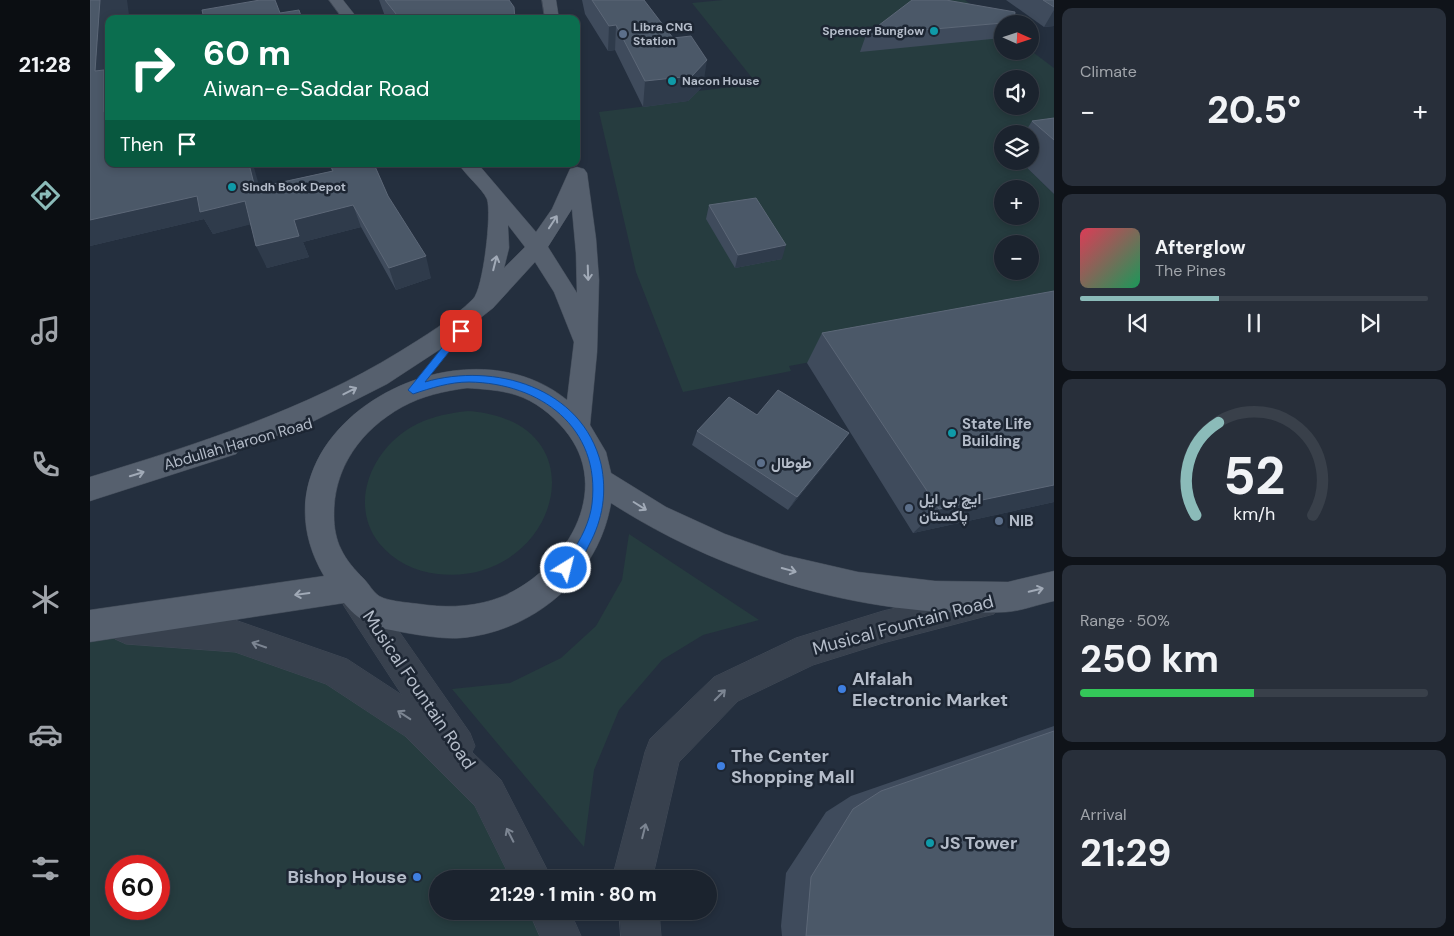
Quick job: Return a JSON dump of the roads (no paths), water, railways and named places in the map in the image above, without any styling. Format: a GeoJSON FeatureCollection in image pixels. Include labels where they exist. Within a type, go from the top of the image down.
{"type":"FeatureCollection","features":[{"type":"Feature","properties":{"kind":"main road"},"geometry":{"type":"LineString","coordinates":[[336,0],[348,15]]}},
{"type":"Feature","properties":{"kind":"main road"},"geometry":{"type":"LineString","coordinates":[[550,0],[552,15]]}},
{"type":"Feature","properties":{"kind":"main road"},"geometry":{"type":"LineString","coordinates":[[470,167],[537,247],[565,292],[586,346]]}},
{"type":"Feature","properties":{"kind":"main road"},"geometry":{"type":"LineString","coordinates":[[413,390],[485,302],[537,247],[562,209],[576,168]]}},
{"type":"Feature","properties":{"kind":"main road"},"geometry":{"type":"LineString","coordinates":[[576,168],[585,222],[588,269],[586,346],[577,425]]}},
{"type":"Feature","properties":{"kind":"main road"},"geometry":{"type":"LineString","coordinates":[[209,451],[305,414],[378,378],[434,342],[485,302],[498,248],[497,200]]}},
{"type":"Feature","properties":{"kind":"main road"},"geometry":{"type":"LineString","coordinates":[[467,378],[493,380],[518,385],[541,394],[561,408],[577,425],[592,451],[599,480],[597,506],[590,532],[576,557],[556,580],[531,598],[500,613],[468,621],[436,622],[371,609],[332,565],[321,540],[318,513],[321,486],[331,462],[345,439],[364,418],[386,402],[413,390],[441,381],[467,378]]}},
{"type":"Feature","properties":{"kind":"main road","name":"Abdullah Haroon Road"},"geometry":{"type":"LineString","coordinates":[[90,489],[209,451],[386,402]]}},
{"type":"Feature","properties":{"kind":"main road"},"geometry":{"type":"LineString","coordinates":[[599,480],[656,516],[717,545],[784,569],[858,587],[935,596],[1008,597],[1054,586]]}},
{"type":"Feature","properties":{"kind":"main road"},"geometry":{"type":"LineString","coordinates":[[90,626],[350,587]]}},
{"type":"Feature","properties":{"kind":"street","name":"Musical Fountain Road"},"geometry":{"type":"LineString","coordinates":[[350,587],[488,793],[527,870]]}},
{"type":"Feature","properties":{"kind":"street","name":"Musical Fountain Road"},"geometry":{"type":"LineString","coordinates":[[634,870],[663,752],[726,689],[808,650],[884,627],[1008,597]]}},
{"type":"Feature","properties":{"kind":"street","name":"Musical Fountain Road"},"geometry":{"type":"LineString","coordinates":[[90,626],[235,636],[335,671],[418,724],[488,793]]}},
{"type":"Feature","properties":{"kind":"street"},"geometry":{"type":"LineString","coordinates":[[553,920],[561,936]]}},
{"type":"Feature","properties":{"kind":"street"},"geometry":{"type":"LineString","coordinates":[[640,920],[641,936]]}},
{"type":"Feature","properties":{"kind":"place","name":"Spencer Bunglow"},"geometry":{"type":"Point","coordinates":[934,31]}},
{"type":"Feature","properties":{"kind":"place","name":"Libra CNG Station"},"geometry":{"type":"Point","coordinates":[623,34]}},
{"type":"Feature","properties":{"kind":"place","name":"Nacon House"},"geometry":{"type":"Point","coordinates":[672,81]}},
{"type":"Feature","properties":{"kind":"place","name":"Sindh Book Depot"},"geometry":{"type":"Point","coordinates":[232,187]}},
{"type":"Feature","properties":{"kind":"place","name":"State Life Building"},"geometry":{"type":"Point","coordinates":[952,433]}},
{"type":"Feature","properties":{"kind":"place","name":"طوطال"},"geometry":{"type":"Point","coordinates":[761,463]}},
{"type":"Feature","properties":{"kind":"place","name":"ایچ بی ایل پاکستان"},"geometry":{"type":"Point","coordinates":[909,508]}},
{"type":"Feature","properties":{"kind":"place","name":"NIB"},"geometry":{"type":"Point","coordinates":[999,521]}},
{"type":"Feature","properties":{"kind":"place","name":"Alfalah Electronic Market"},"geometry":{"type":"Point","coordinates":[842,689]}},
{"type":"Feature","properties":{"kind":"place","name":"The Center Shopping Mall"},"geometry":{"type":"Point","coordinates":[721,766]}},
{"type":"Feature","properties":{"kind":"place","name":"JS Tower"},"geometry":{"type":"Point","coordinates":[930,843]}},
{"type":"Feature","properties":{"kind":"place","name":"Bishop House"},"geometry":{"type":"Point","coordinates":[417,877]}}]}
